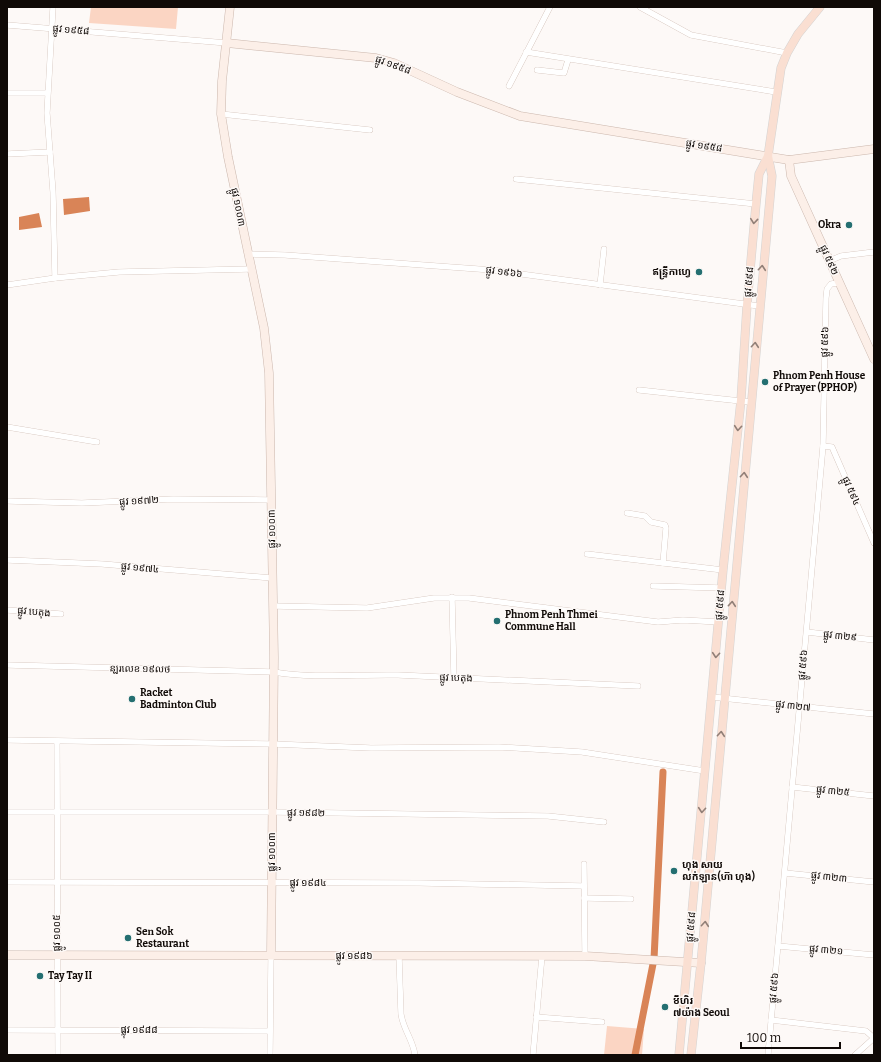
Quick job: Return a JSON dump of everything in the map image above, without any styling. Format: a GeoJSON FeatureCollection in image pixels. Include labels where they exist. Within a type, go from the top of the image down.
{"type":"FeatureCollection","features":[{"type":"Feature","properties":{"kind":"main road","name":"ផ្លូវ ៥៩៨"},"geometry":{"type":"LineString","coordinates":[[691,1055],[701,963],[750,402],[772,176],[768,156],[776,92],[786,53],[798,34],[820,7]]}},
{"type":"Feature","properties":{"kind":"main road","name":"ផ្លូវ ៥៩៨"},"geometry":{"type":"LineString","coordinates":[[679,1055],[706,771],[723,570],[741,400],[747,305],[756,204],[759,174],[768,156]]}},
{"type":"Feature","properties":{"kind":"main road"},"geometry":{"type":"LineString","coordinates":[[681,1033],[694,1035]]}},
{"type":"Feature","properties":{"kind":"street"},"geometry":{"type":"LineString","coordinates":[[53,7],[50,28],[47,93],[55,278]]}},
{"type":"Feature","properties":{"kind":"street","name":"ផ្លូវ ១០០៣"},"geometry":{"type":"LineString","coordinates":[[230,7],[222,81],[221,114],[228,157],[264,328],[269,373],[274,672],[270,1055]]}},
{"type":"Feature","properties":{"kind":"street"},"geometry":{"type":"LineString","coordinates":[[509,86],[550,7]]}},
{"type":"Feature","properties":{"kind":"street"},"geometry":{"type":"LineString","coordinates":[[640,7],[691,35],[786,53]]}},
{"type":"Feature","properties":{"kind":"street","name":"ផ្លូវ ១៩៥៨"},"geometry":{"type":"LineString","coordinates":[[7,25],[227,43],[376,58],[394,63],[501,110],[520,116],[789,160],[874,149]]}},
{"type":"Feature","properties":{"kind":"street"},"geometry":{"type":"LineString","coordinates":[[526,52],[568,60],[776,92]]}},
{"type":"Feature","properties":{"kind":"street"},"geometry":{"type":"LineString","coordinates":[[537,70],[564,72],[568,60]]}},
{"type":"Feature","properties":{"kind":"street"},"geometry":{"type":"LineString","coordinates":[[7,93],[47,93]]}},
{"type":"Feature","properties":{"kind":"street"},"geometry":{"type":"LineString","coordinates":[[221,114],[370,130]]}},
{"type":"Feature","properties":{"kind":"street"},"geometry":{"type":"LineString","coordinates":[[7,154],[50,152]]}},
{"type":"Feature","properties":{"kind":"street","name":"ផ្លូវ ៥៩២"},"geometry":{"type":"LineString","coordinates":[[789,160],[791,176],[874,359]]}},
{"type":"Feature","properties":{"kind":"street"},"geometry":{"type":"LineString","coordinates":[[516,179],[756,204]]}},
{"type":"Feature","properties":{"kind":"street"},"geometry":{"type":"LineString","coordinates":[[600,285],[604,249]]}},
{"type":"Feature","properties":{"kind":"street"},"geometry":{"type":"LineString","coordinates":[[829,261],[841,256],[874,252]]}},
{"type":"Feature","properties":{"kind":"street","name":"ផ្លូវ ១៩៦៦"},"geometry":{"type":"LineString","coordinates":[[248,254],[285,255],[492,270],[759,306]]}},
{"type":"Feature","properties":{"kind":"street"},"geometry":{"type":"LineString","coordinates":[[7,285],[55,278],[120,272],[251,269]]}},
{"type":"Feature","properties":{"kind":"street","name":"ផ្លូវ ៥៩៦"},"geometry":{"type":"LineString","coordinates":[[768,1055],[824,446],[826,298],[827,289],[831,284],[839,283]]}},
{"type":"Feature","properties":{"kind":"street"},"geometry":{"type":"LineString","coordinates":[[639,390],[750,402]]}},
{"type":"Feature","properties":{"kind":"street"},"geometry":{"type":"LineString","coordinates":[[7,427],[97,442]]}},
{"type":"Feature","properties":{"kind":"street","name":"ផ្លូវ ៥៩៤"},"geometry":{"type":"LineString","coordinates":[[824,446],[832,447],[874,543]]}},
{"type":"Feature","properties":{"kind":"street","name":"ផ្លូវ ១៩៧២"},"geometry":{"type":"LineString","coordinates":[[7,501],[82,503],[173,499],[272,500]]}},
{"type":"Feature","properties":{"kind":"street"},"geometry":{"type":"LineString","coordinates":[[627,514],[645,516],[651,522],[665,525],[663,563]]}},
{"type":"Feature","properties":{"kind":"street"},"geometry":{"type":"LineString","coordinates":[[588,554],[723,570]]}},
{"type":"Feature","properties":{"kind":"street","name":"ផ្លូវ ១៩៧៤"},"geometry":{"type":"LineString","coordinates":[[7,560],[102,564],[272,578]]}},
{"type":"Feature","properties":{"kind":"street"},"geometry":{"type":"LineString","coordinates":[[653,586],[722,588]]}},
{"type":"Feature","properties":{"kind":"street"},"geometry":{"type":"LineString","coordinates":[[273,606],[367,608],[452,597],[486,599],[658,622],[683,620],[719,622]]}},
{"type":"Feature","properties":{"kind":"street"},"geometry":{"type":"LineString","coordinates":[[452,597],[454,678]]}},
{"type":"Feature","properties":{"kind":"street","name":"ផ្លូវ បេតុង"},"geometry":{"type":"LineString","coordinates":[[7,610],[61,614]]}},
{"type":"Feature","properties":{"kind":"street","name":"ផ្លូវ ៣២៩"},"geometry":{"type":"LineString","coordinates":[[806,632],[874,640]]}},
{"type":"Feature","properties":{"kind":"street","name":"ន្ឡរលេខ ១៩លថ"},"geometry":{"type":"LineString","coordinates":[[7,665],[274,672]]}},
{"type":"Feature","properties":{"kind":"street","name":"ផ្លូវ បេតុង"},"geometry":{"type":"LineString","coordinates":[[274,672],[323,677],[382,675],[638,686]]}},
{"type":"Feature","properties":{"kind":"street","name":"ផ្លូវ ៣២៧"},"geometry":{"type":"LineString","coordinates":[[712,697],[874,714]]}},
{"type":"Feature","properties":{"kind":"street"},"geometry":{"type":"LineString","coordinates":[[7,740],[273,744],[371,748],[499,747],[582,752],[706,771]]}},
{"type":"Feature","properties":{"kind":"street","name":"ផ្លូវ ១០០៥"},"geometry":{"type":"LineString","coordinates":[[57,741],[58,1055]]}},
{"type":"Feature","properties":{"kind":"street","name":"ផ្លូវ ៣២៥"},"geometry":{"type":"LineString","coordinates":[[792,787],[874,796]]}},
{"type":"Feature","properties":{"kind":"street","name":"ផ្លូវ ១៩៨២"},"geometry":{"type":"LineString","coordinates":[[7,812],[272,812],[548,816],[604,822]]}},
{"type":"Feature","properties":{"kind":"street"},"geometry":{"type":"LineString","coordinates":[[584,864],[585,956]]}},
{"type":"Feature","properties":{"kind":"street","name":"ផ្លូវ ៣២៣"},"geometry":{"type":"LineString","coordinates":[[784,873],[874,882]]}},
{"type":"Feature","properties":{"kind":"street","name":"ផ្លូវ ១៩៨៤"},"geometry":{"type":"LineString","coordinates":[[7,882],[272,882],[584,886]]}},
{"type":"Feature","properties":{"kind":"street"},"geometry":{"type":"LineString","coordinates":[[584,898],[632,899]]}},
{"type":"Feature","properties":{"kind":"street","name":"ផ្លូវ ៣២១"},"geometry":{"type":"LineString","coordinates":[[778,946],[874,955]]}},
{"type":"Feature","properties":{"kind":"street","name":"ផ្លូវ ១៩៨៦"},"geometry":{"type":"LineString","coordinates":[[7,954],[585,956],[648,958],[701,963]]}},
{"type":"Feature","properties":{"kind":"street"},"geometry":{"type":"LineString","coordinates":[[399,956],[402,1023],[413,1043],[415,1055]]}},
{"type":"Feature","properties":{"kind":"street"},"geometry":{"type":"LineString","coordinates":[[533,1055],[542,956]]}},
{"type":"Feature","properties":{"kind":"street"},"geometry":{"type":"LineString","coordinates":[[536,1018],[602,1022]]}},
{"type":"Feature","properties":{"kind":"street"},"geometry":{"type":"LineString","coordinates":[[771,1020],[866,1031],[874,1038],[855,1055]]}},
{"type":"Feature","properties":{"kind":"street","name":"ផ្លុវ ១៩៨៨"},"geometry":{"type":"LineString","coordinates":[[7,1030],[270,1031]]}},
{"type":"Feature","properties":{"kind":"shaded area"},"geometry":{"type":"Polygon","coordinates":[[[91,7],[178,7],[176,29],[89,23],[91,7]]]}},
{"type":"Feature","properties":{"kind":"shaded area"},"geometry":{"type":"Polygon","coordinates":[[[89,197],[90,211],[64,215],[63,199],[89,197]]]}},
{"type":"Feature","properties":{"kind":"shaded area"},"geometry":{"type":"Polygon","coordinates":[[[39,213],[42,227],[19,230],[19,217],[39,213]]]}},
{"type":"Feature","properties":{"kind":"shaded area"},"geometry":{"type":"Polygon","coordinates":[[[607,1026],[644,1029],[642,1055],[604,1055],[607,1026]]]}},
{"type":"Feature","properties":{"kind":"waterway"},"geometry":{"type":"LineString","coordinates":[[635,1055],[654,959],[663,772]]}},
{"type":"Feature","properties":{"kind":"place","name":"Okra"},"geometry":{"type":"Point","coordinates":[849,225]}},
{"type":"Feature","properties":{"kind":"place","name":"ឥន្ទ្រីកាហ្វេ"},"geometry":{"type":"Point","coordinates":[699,272]}},
{"type":"Feature","properties":{"kind":"place","name":"Phnom Penh House of Prayer (PPHOP)"},"geometry":{"type":"Point","coordinates":[765,382]}},
{"type":"Feature","properties":{"kind":"place","name":"Phnom Penh Thmei Commune Hall"},"geometry":{"type":"Point","coordinates":[497,621]}},
{"type":"Feature","properties":{"kind":"place","name":"Racket Badminton Club"},"geometry":{"type":"Point","coordinates":[132,699]}},
{"type":"Feature","properties":{"kind":"place","name":"ហុង សាយ លក់ឡាន(ហ៊ា ហុង)"},"geometry":{"type":"Point","coordinates":[674,871]}},
{"type":"Feature","properties":{"kind":"place","name":"Sen Sok Restaurant"},"geometry":{"type":"Point","coordinates":[128,938]}},
{"type":"Feature","properties":{"kind":"place","name":"Tay Tay II"},"geometry":{"type":"Point","coordinates":[40,976]}},
{"type":"Feature","properties":{"kind":"place","name":"មីហិរ ៧យ៉ាង Seoul"},"geometry":{"type":"Point","coordinates":[665,1007]}}]}
